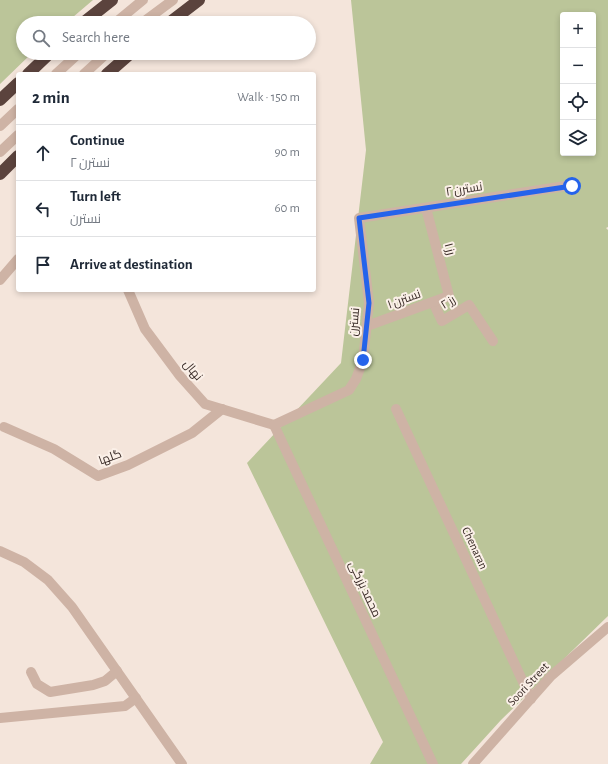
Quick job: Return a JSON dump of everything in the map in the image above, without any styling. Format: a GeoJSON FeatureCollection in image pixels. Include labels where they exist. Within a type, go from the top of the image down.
{"type":"FeatureCollection","features":[{"type":"Feature","properties":{"kind":"highway"},"geometry":{"type":"LineString","coordinates":[[93,16],[112,0]]}},
{"type":"Feature","properties":{"kind":"highway"},"geometry":{"type":"LineString","coordinates":[[178,16],[199,0]]}},
{"type":"Feature","properties":{"kind":"highway"},"geometry":{"type":"LineString","coordinates":[[30,72],[43,60]]}},
{"type":"Feature","properties":{"kind":"highway"},"geometry":{"type":"LineString","coordinates":[[109,72],[123,60]]}},
{"type":"Feature","properties":{"kind":"highway"},"geometry":{"type":"LineString","coordinates":[[0,100],[16,85]]}},
{"type":"Feature","properties":{"kind":"highway"},"geometry":{"type":"LineString","coordinates":[[0,174],[16,158]]}},
{"type":"Feature","properties":{"kind":"street"},"geometry":{"type":"LineString","coordinates":[[124,16],[143,0]]}},
{"type":"Feature","properties":{"kind":"street"},"geometry":{"type":"LineString","coordinates":[[151,16],[173,0]]}},
{"type":"Feature","properties":{"kind":"street"},"geometry":{"type":"LineString","coordinates":[[58,72],[71,60]]}},
{"type":"Feature","properties":{"kind":"street"},"geometry":{"type":"LineString","coordinates":[[86,72],[99,60]]}},
{"type":"Feature","properties":{"kind":"street"},"geometry":{"type":"LineString","coordinates":[[0,126],[16,111]]}},
{"type":"Feature","properties":{"kind":"street"},"geometry":{"type":"LineString","coordinates":[[0,152],[16,137]]}},
{"type":"Feature","properties":{"kind":"street","name":"نسترن ۲"},"geometry":{"type":"LineString","coordinates":[[359,218],[572,186]]}},
{"type":"Feature","properties":{"kind":"street","name":"رز ۱"},"geometry":{"type":"LineString","coordinates":[[426,208],[449,296]]}},
{"type":"Feature","properties":{"kind":"street","name":"نسترن"},"geometry":{"type":"LineString","coordinates":[[274,425],[348,390],[356,379],[363,360],[369,303],[359,218]]}},
{"type":"Feature","properties":{"kind":"street"},"geometry":{"type":"LineString","coordinates":[[0,280],[16,261]]}},
{"type":"Feature","properties":{"kind":"street","name":"نهال"},"geometry":{"type":"LineString","coordinates":[[129,292],[145,330],[180,376],[205,404],[274,425]]}},
{"type":"Feature","properties":{"kind":"street","name":"نسترن ۱"},"geometry":{"type":"LineString","coordinates":[[367,326],[449,296]]}},
{"type":"Feature","properties":{"kind":"street","name":"رز ۲"},"geometry":{"type":"LineString","coordinates":[[433,302],[442,321],[469,305],[493,341]]}},
{"type":"Feature","properties":{"kind":"street","name":"گلها"},"geometry":{"type":"LineString","coordinates":[[4,427],[54,449],[98,476],[128,465],[192,433],[222,409]]}},
{"type":"Feature","properties":{"kind":"street","name":"Chenaran"},"geometry":{"type":"LineString","coordinates":[[396,409],[531,699]]}},
{"type":"Feature","properties":{"kind":"street","name":"محمد بزرگی"},"geometry":{"type":"LineString","coordinates":[[274,425],[433,764]]}},
{"type":"Feature","properties":{"kind":"street"},"geometry":{"type":"LineString","coordinates":[[0,551],[24,562],[48,580],[72,607],[182,764]]}},
{"type":"Feature","properties":{"kind":"street","name":"Soori Street"},"geometry":{"type":"LineString","coordinates":[[473,764],[552,676],[608,627]]}},
{"type":"Feature","properties":{"kind":"street"},"geometry":{"type":"LineString","coordinates":[[31,672],[37,684],[50,692],[93,685],[105,681],[117,671]]}},
{"type":"Feature","properties":{"kind":"street"},"geometry":{"type":"LineString","coordinates":[[0,718],[124,706],[136,698]]}},
{"type":"Feature","properties":{"kind":"green space"},"geometry":{"type":"Polygon","coordinates":[[[0,0],[93,0],[74,16],[16,16],[16,60],[25,60],[0,84],[0,0]]]}},
{"type":"Feature","properties":{"kind":"green space"},"geometry":{"type":"Polygon","coordinates":[[[351,0],[608,0],[608,227],[606,228],[608,230],[608,616],[501,720],[461,764],[370,764],[383,742],[247,463],[341,363],[366,150],[351,0]]]}},
{"type":"Feature","properties":{"kind":"route"},"geometry":{"type":"LineString","coordinates":[[363,360],[369,303],[359,218],[572,186]]}}]}
